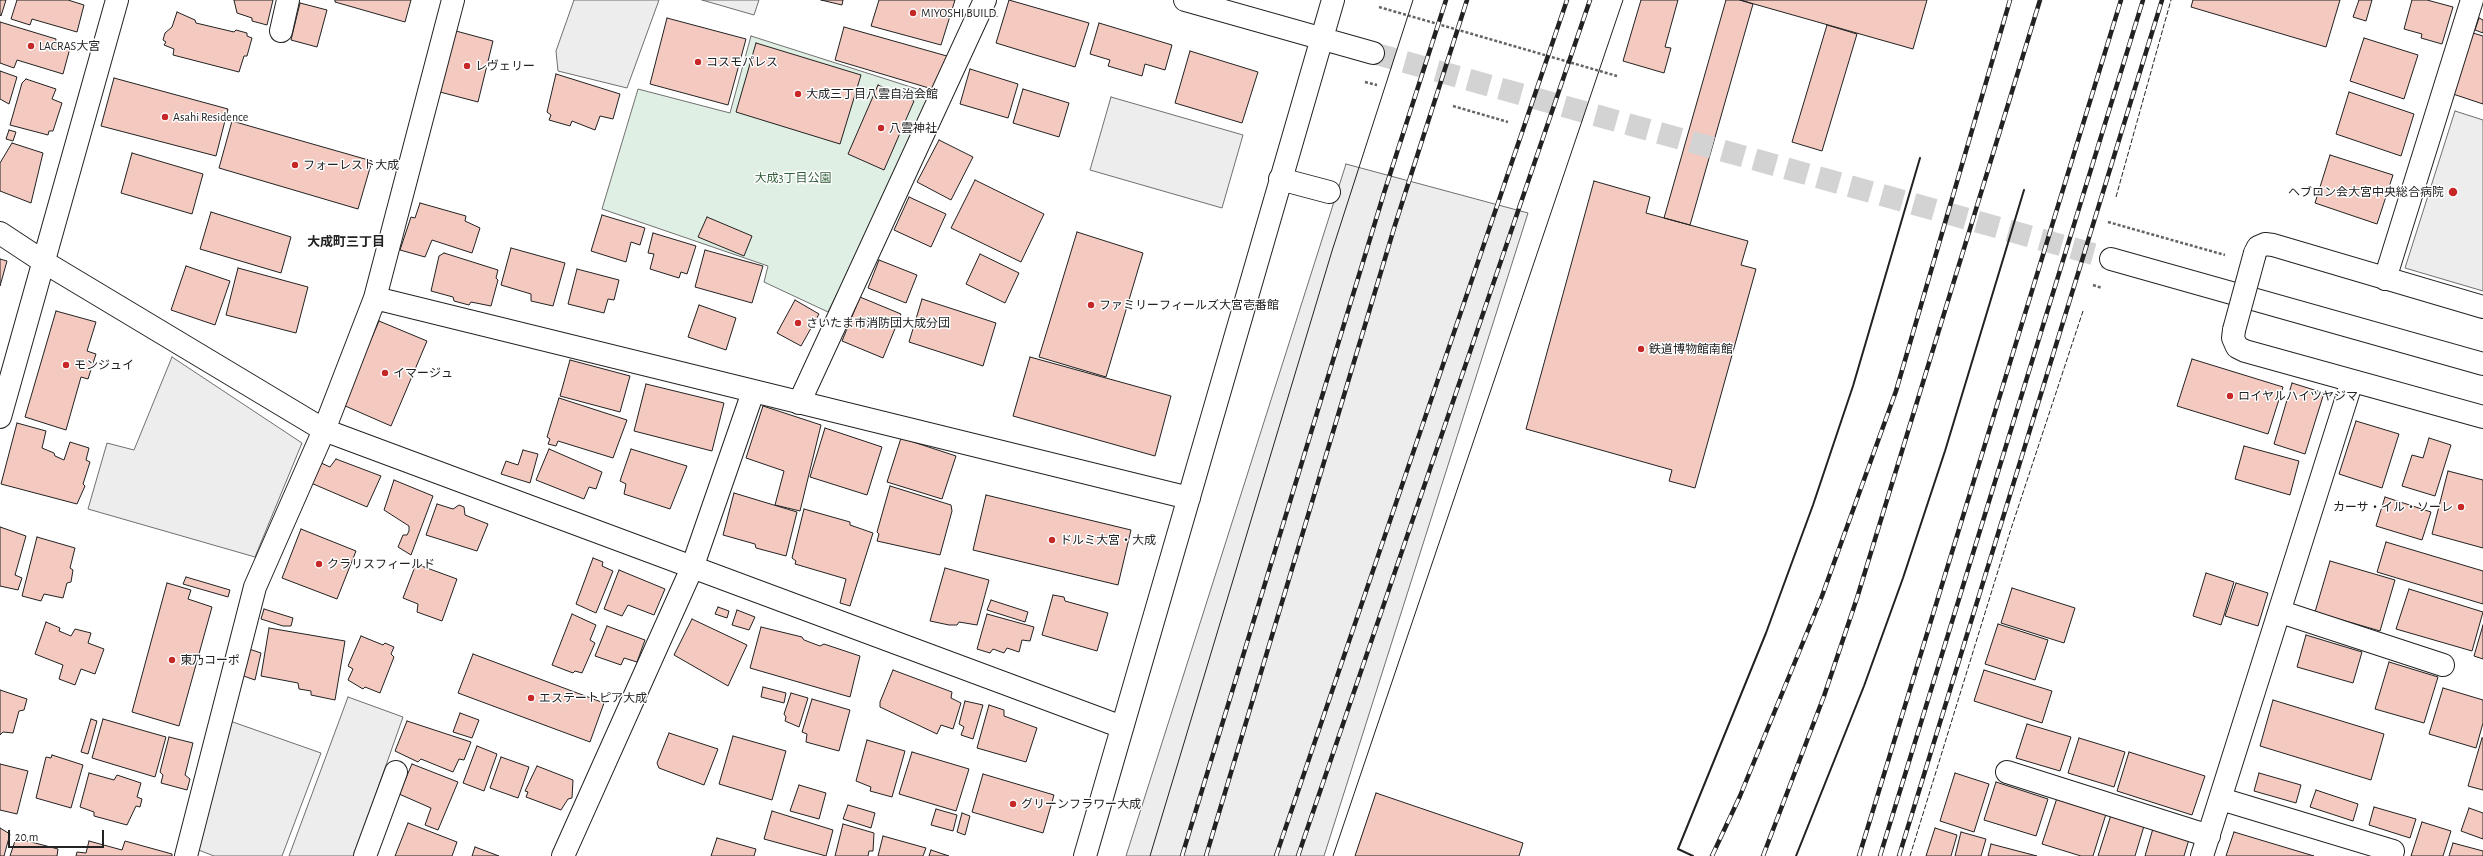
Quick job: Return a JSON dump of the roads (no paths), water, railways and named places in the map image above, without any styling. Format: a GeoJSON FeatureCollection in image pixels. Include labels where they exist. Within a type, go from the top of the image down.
{"type":"FeatureCollection","features":[{"type":"Feature","properties":{"kind":"street"},"geometry":{"type":"LineString","coordinates":[[0,417],[117,0]]}},
{"type":"Feature","properties":{"kind":"street"},"geometry":{"type":"LineString","coordinates":[[281,31],[288,0]]}},
{"type":"Feature","properties":{"kind":"street"},"geometry":{"type":"LineString","coordinates":[[186,856],[255,587],[324,430],[375,298],[453,0]]}},
{"type":"Feature","properties":{"kind":"street"},"geometry":{"type":"LineString","coordinates":[[799,403],[985,0]]}},
{"type":"Feature","properties":{"kind":"street"},"geometry":{"type":"LineString","coordinates":[[1185,0],[1373,53]]}},
{"type":"Feature","properties":{"kind":"street"},"geometry":{"type":"LineString","coordinates":[[1085,856],[1333,0]]}},
{"type":"Feature","properties":{"kind":"street"},"geometry":{"type":"LineString","coordinates":[[2385,279],[2472,0]]}},
{"type":"Feature","properties":{"kind":"street"},"geometry":{"type":"LineString","coordinates":[[1280,179],[1329,192]]}},
{"type":"Feature","properties":{"kind":"street"},"geometry":{"type":"LineString","coordinates":[[0,233],[44,262],[324,430],[1122,727]]}},
{"type":"Feature","properties":{"kind":"street"},"geometry":{"type":"LineString","coordinates":[[2483,307],[2273,245],[2265,244],[2258,247],[2255,253],[2233,338],[2237,347],[2245,351],[2483,417]]}},
{"type":"Feature","properties":{"kind":"street"},"geometry":{"type":"LineString","coordinates":[[2111,259],[2483,364]]}},
{"type":"Feature","properties":{"kind":"street"},"geometry":{"type":"LineString","coordinates":[[375,298],[1189,498]]}},
{"type":"Feature","properties":{"kind":"street"},"geometry":{"type":"LineString","coordinates":[[2202,856],[2281,612],[2352,381]]}},
{"type":"Feature","properties":{"kind":"street"},"geometry":{"type":"LineString","coordinates":[[563,856],[692,568],[753,392]]}},
{"type":"Feature","properties":{"kind":"street"},"geometry":{"type":"LineString","coordinates":[[2281,612],[2443,665]]}},
{"type":"Feature","properties":{"kind":"street"},"geometry":{"type":"LineString","coordinates":[[365,856],[396,772]]}},
{"type":"Feature","properties":{"kind":"street"},"geometry":{"type":"LineString","coordinates":[[2007,772],[2209,836]]}},
{"type":"Feature","properties":{"kind":"street"},"geometry":{"type":"LineString","coordinates":[[2221,799],[2393,851]]}},
{"type":"Feature","properties":{"kind":"tunnel"},"geometry":{"type":"LineString","coordinates":[[1373,53],[2111,259]]}},
{"type":"Feature","properties":{"kind":"tram line"},"geometry":{"type":"LineString","coordinates":[[1150,856],[1332,251],[1413,0]]}},
{"type":"Feature","properties":{"kind":"tram line"},"geometry":{"type":"LineString","coordinates":[[1333,856],[1623,0]]}},
{"type":"Feature","properties":{"kind":"railway"},"geometry":{"type":"LineString","coordinates":[[1182,856],[1384,193],[1446,0]]}},
{"type":"Feature","properties":{"kind":"railway"},"geometry":{"type":"LineString","coordinates":[[1206,856],[1395,225],[1467,0]]}},
{"type":"Feature","properties":{"kind":"railway"},"geometry":{"type":"LineString","coordinates":[[1276,856],[1567,0]]}},
{"type":"Feature","properties":{"kind":"railway"},"geometry":{"type":"LineString","coordinates":[[1298,856],[1590,0]]}},
{"type":"Feature","properties":{"kind":"railway"},"geometry":{"type":"LineString","coordinates":[[1712,856],[1740,796],[1822,596],[1896,391],[2010,0]]}},
{"type":"Feature","properties":{"kind":"railway"},"geometry":{"type":"LineString","coordinates":[[1763,856],[1824,696],[1857,598],[2040,0]]}},
{"type":"Feature","properties":{"kind":"railway"},"geometry":{"type":"LineString","coordinates":[[1859,856],[2121,0]]}},
{"type":"Feature","properties":{"kind":"railway"},"geometry":{"type":"LineString","coordinates":[[1880,856],[2143,0]]}},
{"type":"Feature","properties":{"kind":"railway"},"geometry":{"type":"LineString","coordinates":[[1899,856],[2162,0]]}},
{"type":"Feature","properties":{"kind":"place","name":"MIYOSHI BUILD."},"geometry":{"type":"Point","coordinates":[913,13]}},
{"type":"Feature","properties":{"kind":"place","name":"LACRAS大宮"},"geometry":{"type":"Point","coordinates":[31,46]}},
{"type":"Feature","properties":{"kind":"place","name":"コスモパレス"},"geometry":{"type":"Point","coordinates":[698,62]}},
{"type":"Feature","properties":{"kind":"place","name":"レヴェリー"},"geometry":{"type":"Point","coordinates":[467,66]}},
{"type":"Feature","properties":{"kind":"place","name":"大成三丁目八雲自治会館"},"geometry":{"type":"Point","coordinates":[798,94]}},
{"type":"Feature","properties":{"kind":"place","name":"Asahi Residence"},"geometry":{"type":"Point","coordinates":[165,117]}},
{"type":"Feature","properties":{"kind":"place","name":"八雲神社"},"geometry":{"type":"Point","coordinates":[881,128]}},
{"type":"Feature","properties":{"kind":"place","name":"フォーレスト大成"},"geometry":{"type":"Point","coordinates":[295,165]}},
{"type":"Feature","properties":{"kind":"place","name":"ヘブロン会大宮中央総合病院"},"geometry":{"type":"Point","coordinates":[2453,192]}},
{"type":"Feature","properties":{"kind":"place","name":"ファミリーフィールズ大宮壱番館"},"geometry":{"type":"Point","coordinates":[1091,305]}},
{"type":"Feature","properties":{"kind":"place","name":"さいたま市消防団大成分団"},"geometry":{"type":"Point","coordinates":[798,323]}},
{"type":"Feature","properties":{"kind":"place","name":"鉄道博物館南館"},"geometry":{"type":"Point","coordinates":[1641,349]}},
{"type":"Feature","properties":{"kind":"place","name":"モンジュイ"},"geometry":{"type":"Point","coordinates":[66,365]}},
{"type":"Feature","properties":{"kind":"place","name":"イマージュ"},"geometry":{"type":"Point","coordinates":[385,373]}},
{"type":"Feature","properties":{"kind":"place","name":"ロイヤルハイツヤジマ"},"geometry":{"type":"Point","coordinates":[2230,396]}},
{"type":"Feature","properties":{"kind":"place","name":"カーサ・イル・ソーレ"},"geometry":{"type":"Point","coordinates":[2461,507]}},
{"type":"Feature","properties":{"kind":"place","name":"ドルミ大宮・大成"},"geometry":{"type":"Point","coordinates":[1052,540]}},
{"type":"Feature","properties":{"kind":"place","name":"クラリスフィールド"},"geometry":{"type":"Point","coordinates":[319,564]}},
{"type":"Feature","properties":{"kind":"place","name":"東乃コーポ"},"geometry":{"type":"Point","coordinates":[172,660]}},
{"type":"Feature","properties":{"kind":"place","name":"エステートピア大成"},"geometry":{"type":"Point","coordinates":[531,698]}},
{"type":"Feature","properties":{"kind":"place","name":"グリーンフラワー大成"},"geometry":{"type":"Point","coordinates":[1013,804]}},
{"type":"Feature","properties":{"kind":"district","name":"大成町三丁目"},"geometry":{"type":"Point","coordinates":[346,242]}},
{"type":"Feature","properties":{"kind":"park label","name":"大成3丁目公園"},"geometry":{"type":"Point","coordinates":[793,178]}}]}
